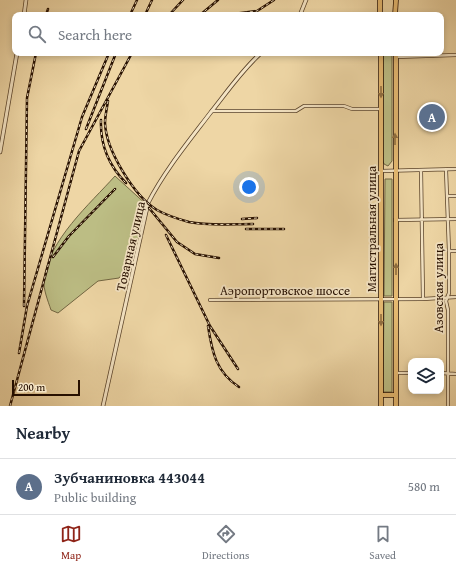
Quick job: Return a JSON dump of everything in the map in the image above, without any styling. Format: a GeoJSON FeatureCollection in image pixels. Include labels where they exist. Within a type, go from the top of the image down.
{"type":"FeatureCollection","features":[{"type":"Feature","properties":{"kind":"main road"},"geometry":{"type":"LineString","coordinates":[[380,0],[380,12]]}},
{"type":"Feature","properties":{"kind":"main road"},"geometry":{"type":"LineString","coordinates":[[395,12],[396,0]]}},
{"type":"Feature","properties":{"kind":"main road","name":"Магистральная улица"},"geometry":{"type":"LineString","coordinates":[[381,56],[381,406]]}},
{"type":"Feature","properties":{"kind":"main road","name":"Магистральная улица"},"geometry":{"type":"LineString","coordinates":[[396,56],[396,406]]}},
{"type":"Feature","properties":{"kind":"main road"},"geometry":{"type":"LineString","coordinates":[[382,395],[396,395]]}},
{"type":"Feature","properties":{"kind":"street"},"geometry":{"type":"LineString","coordinates":[[24,12],[26,0]]}},
{"type":"Feature","properties":{"kind":"street"},"geometry":{"type":"LineString","coordinates":[[301,12],[306,0]]}},
{"type":"Feature","properties":{"kind":"street"},"geometry":{"type":"LineString","coordinates":[[444,55],[456,55]]}},
{"type":"Feature","properties":{"kind":"street"},"geometry":{"type":"LineString","coordinates":[[0,152],[16,56]]}},
{"type":"Feature","properties":{"kind":"street","name":"Товарная улица"},"geometry":{"type":"LineString","coordinates":[[103,406],[148,203],[158,183],[212,111],[242,73],[258,56]]}},
{"type":"Feature","properties":{"kind":"street"},"geometry":{"type":"LineString","coordinates":[[212,111],[296,111],[304,106],[344,106],[352,109],[381,109]]}},
{"type":"Feature","properties":{"kind":"street"},"geometry":{"type":"LineString","coordinates":[[381,171],[456,169]]}},
{"type":"Feature","properties":{"kind":"street"},"geometry":{"type":"LineString","coordinates":[[421,170],[423,220],[423,299]]}},
{"type":"Feature","properties":{"kind":"street","name":"Азовская улица"},"geometry":{"type":"LineString","coordinates":[[446,170],[449,251],[448,298],[446,301],[448,310],[448,406]]}},
{"type":"Feature","properties":{"kind":"street"},"geometry":{"type":"LineString","coordinates":[[448,196],[456,196]]}},
{"type":"Feature","properties":{"kind":"street"},"geometry":{"type":"LineString","coordinates":[[395,220],[456,219]]}},
{"type":"Feature","properties":{"kind":"street"},"geometry":{"type":"LineString","coordinates":[[449,251],[456,251]]}},
{"type":"Feature","properties":{"kind":"street","name":"Аэропортовское шоссе"},"geometry":{"type":"LineString","coordinates":[[210,300],[423,299],[456,297]]}},
{"type":"Feature","properties":{"kind":"street"},"geometry":{"type":"LineString","coordinates":[[396,372],[408,373]]}},
{"type":"Feature","properties":{"kind":"street"},"geometry":{"type":"LineString","coordinates":[[444,373],[456,374]]}},
{"type":"Feature","properties":{"kind":"green space"},"geometry":{"type":"Polygon","coordinates":[[[383,56],[392,56],[392,161],[388,166],[384,164],[383,56]]]}},
{"type":"Feature","properties":{"kind":"green space"},"geometry":{"type":"Polygon","coordinates":[[[115,176],[148,206],[137,256],[119,278],[98,281],[58,313],[51,310],[45,291],[44,280],[47,265],[53,251],[72,224],[115,176]]]}},
{"type":"Feature","properties":{"kind":"green space"},"geometry":{"type":"Polygon","coordinates":[[[385,179],[392,179],[392,296],[384,296],[385,179]]]}},
{"type":"Feature","properties":{"kind":"green space"},"geometry":{"type":"Polygon","coordinates":[[[384,302],[392,302],[392,392],[383,392],[384,302]]]}},
{"type":"Feature","properties":{"kind":"railway"},"geometry":{"type":"LineString","coordinates":[[131,12],[137,0]]}},
{"type":"Feature","properties":{"kind":"railway"},"geometry":{"type":"LineString","coordinates":[[146,12],[152,0]]}},
{"type":"Feature","properties":{"kind":"railway"},"geometry":{"type":"LineString","coordinates":[[172,12],[183,0]]}},
{"type":"Feature","properties":{"kind":"railway"},"geometry":{"type":"LineString","coordinates":[[204,12],[218,0]]}},
{"type":"Feature","properties":{"kind":"railway"},"geometry":{"type":"LineString","coordinates":[[249,12],[257,11],[274,0]]}},
{"type":"Feature","properties":{"kind":"railway"},"geometry":{"type":"LineString","coordinates":[[24,306],[27,98],[35,56]]}},
{"type":"Feature","properties":{"kind":"railway"},"geometry":{"type":"LineString","coordinates":[[19,353],[27,306],[82,117],[108,56]]}},
{"type":"Feature","properties":{"kind":"railway"},"geometry":{"type":"LineString","coordinates":[[86,129],[115,56]]}},
{"type":"Feature","properties":{"kind":"railway"},"geometry":{"type":"LineString","coordinates":[[10,406],[79,151],[130,56]]}},
{"type":"Feature","properties":{"kind":"railway"},"geometry":{"type":"LineString","coordinates":[[108,101],[105,123],[110,146],[123,171],[139,194],[148,203],[164,214],[189,222],[212,224],[253,224]]}},
{"type":"Feature","properties":{"kind":"railway"},"geometry":{"type":"LineString","coordinates":[[101,120],[102,138],[110,162],[126,183]]}},
{"type":"Feature","properties":{"kind":"railway"},"geometry":{"type":"LineString","coordinates":[[53,257],[69,236],[115,189]]}},
{"type":"Feature","properties":{"kind":"railway"},"geometry":{"type":"LineString","coordinates":[[149,208],[177,242],[195,254],[219,258]]}},
{"type":"Feature","properties":{"kind":"railway"},"geometry":{"type":"LineString","coordinates":[[242,219],[257,218]]}},
{"type":"Feature","properties":{"kind":"railway"},"geometry":{"type":"LineString","coordinates":[[246,229],[284,229]]}},
{"type":"Feature","properties":{"kind":"railway"},"geometry":{"type":"LineString","coordinates":[[166,235],[210,326],[238,369]]}},
{"type":"Feature","properties":{"kind":"railway"},"geometry":{"type":"LineString","coordinates":[[208,326],[216,361],[225,375],[239,387]]}},
{"type":"Feature","properties":{"kind":"place","name":"Зубчаниновка 443044"},"geometry":{"type":"Point","coordinates":[432,117]}}]}
